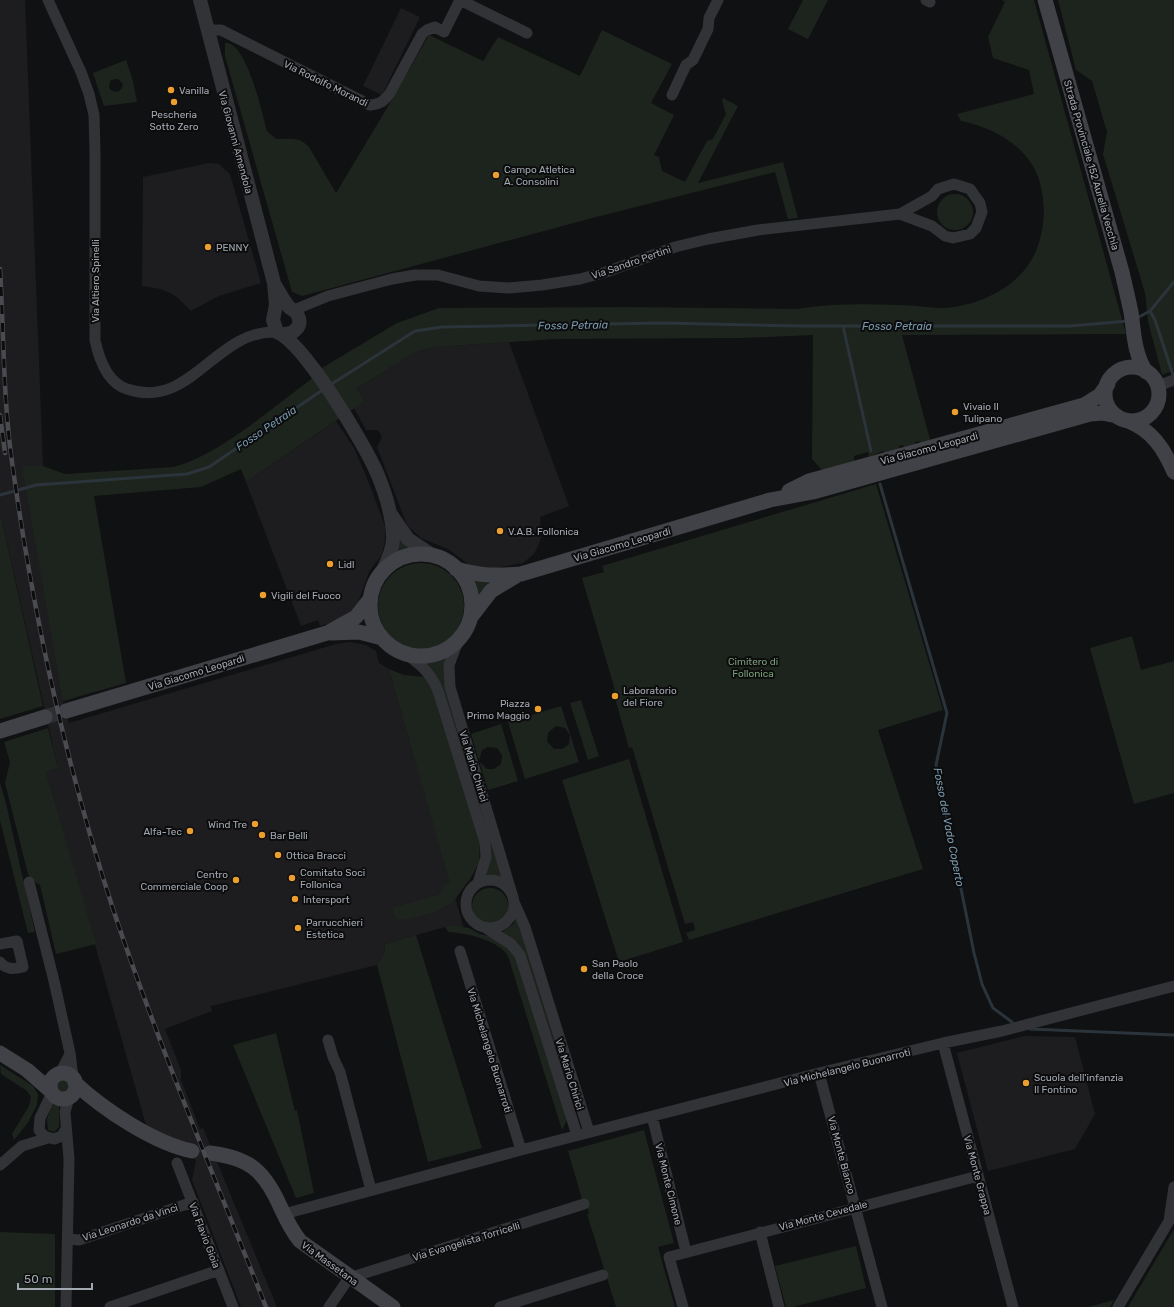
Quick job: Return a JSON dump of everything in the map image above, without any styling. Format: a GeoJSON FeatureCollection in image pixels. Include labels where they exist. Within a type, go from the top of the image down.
{"type":"FeatureCollection","features":[{"type":"Feature","properties":{"kind":"main road","name":"Strada Provinciale 152 Aurelia Vecchia"},"geometry":{"type":"LineString","coordinates":[[1045,0],[1128,298],[1139,360],[1146,372],[1153,378],[1166,383],[1158,402],[1158,425],[1166,454],[1174,472]]}},
{"type":"Feature","properties":{"kind":"main road","name":"Strada Provinciale 152 Aurelia Vecchia"},"geometry":{"type":"LineString","coordinates":[[1133,332],[1127,356],[1118,372],[1108,384],[1106,399],[1110,408],[1122,418],[1148,432],[1166,454]]}},
{"type":"Feature","properties":{"kind":"main road"},"geometry":{"type":"LineString","coordinates":[[1118,372],[1135,368],[1146,372]]}},
{"type":"Feature","properties":{"kind":"main road","name":"Via Giacomo Leopardi"},"geometry":{"type":"LineString","coordinates":[[770,500],[809,481],[1084,405],[1100,395],[1108,384]]}},
{"type":"Feature","properties":{"kind":"main road"},"geometry":{"type":"LineString","coordinates":[[1122,418],[1141,420],[1147,417],[1156,407],[1158,402]]}},
{"type":"Feature","properties":{"kind":"main road","name":"Via Giacomo Leopardi"},"geometry":{"type":"LineString","coordinates":[[456,569],[481,576],[521,574],[770,500],[813,492],[1090,414],[1102,413],[1122,418]]}},
{"type":"Feature","properties":{"kind":"main road","name":"Via Giacomo Leopardi"},"geometry":{"type":"LineString","coordinates":[[469,620],[471,606],[470,592],[464,580],[456,569],[444,560],[432,555],[408,556],[395,561],[383,570],[373,586],[370,599],[372,620],[382,638],[392,647],[404,653],[419,656],[434,654],[447,648],[459,638],[469,620],[491,591],[521,574]]}},
{"type":"Feature","properties":{"kind":"main road","name":"Via Giacomo Leopardi"},"geometry":{"type":"LineString","coordinates":[[66,711],[327,633],[356,617],[370,599]]}},
{"type":"Feature","properties":{"kind":"main road","name":"Via Giacomo Leopardi"},"geometry":{"type":"LineString","coordinates":[[327,633],[359,632],[382,638]]}},
{"type":"Feature","properties":{"kind":"main road"},"geometry":{"type":"LineString","coordinates":[[0,731],[46,718]]}},
{"type":"Feature","properties":{"kind":"main road"},"geometry":{"type":"LineString","coordinates":[[0,1053],[27,1070],[52,1092]]}},
{"type":"Feature","properties":{"kind":"main road"},"geometry":{"type":"LineString","coordinates":[[27,1070],[67,1083],[160,1140],[192,1151]]}},
{"type":"Feature","properties":{"kind":"main road"},"geometry":{"type":"LineString","coordinates":[[52,1092],[50,1083],[67,1083]]}},
{"type":"Feature","properties":{"kind":"main road","name":"Via Massetana"},"geometry":{"type":"LineString","coordinates":[[210,1153],[237,1158],[258,1170],[270,1184],[284,1214],[300,1241],[349,1278],[393,1307]]}},
{"type":"Feature","properties":{"kind":"street","name":"Via Altiero Spinelli"},"geometry":{"type":"LineString","coordinates":[[48,0],[81,72],[93,110],[95,152],[95,340],[100,359],[110,377],[124,388],[140,394],[156,394],[174,388],[235,343],[258,332],[289,330]]}},
{"type":"Feature","properties":{"kind":"street","name":"Via Giovanni Amendola"},"geometry":{"type":"LineString","coordinates":[[200,0],[274,283],[275,313],[273,324],[289,330],[302,353],[338,406],[372,462],[389,510],[393,541],[383,570]]}},
{"type":"Feature","properties":{"kind":"street","name":"Via Rodolfo Morandi"},"geometry":{"type":"LineString","coordinates":[[208,30],[221,30],[370,105],[376,105],[385,101],[422,34],[435,27],[444,32],[460,0],[527,33]]}},
{"type":"Feature","properties":{"kind":"street"},"geometry":{"type":"LineString","coordinates":[[672,95],[686,66],[693,60],[708,29],[709,18],[718,0]]}},
{"type":"Feature","properties":{"kind":"street","name":"Via Sandro Pertini"},"geometry":{"type":"LineString","coordinates":[[292,309],[358,288],[415,275],[438,275],[471,284],[509,288],[556,283],[599,274],[675,247],[708,239],[758,230],[900,214],[932,196],[938,189],[946,185],[954,184],[970,189],[978,199],[982,212],[980,220],[973,231],[962,237],[953,238],[945,236],[932,226],[900,214]]}},
{"type":"Feature","properties":{"kind":"street","name":"Via Giovanni Amendola"},"geometry":{"type":"LineString","coordinates":[[274,283],[299,317],[289,330]]}},
{"type":"Feature","properties":{"kind":"street"},"geometry":{"type":"LineString","coordinates":[[289,330],[317,300]]}},
{"type":"Feature","properties":{"kind":"street"},"geometry":{"type":"LineString","coordinates":[[275,313],[281,308],[292,309]]}},
{"type":"Feature","properties":{"kind":"street","name":"Via Giovanni Amendola"},"geometry":{"type":"LineString","coordinates":[[389,510],[408,539],[432,555]]}},
{"type":"Feature","properties":{"kind":"street","name":"Via Mario Chirici"},"geometry":{"type":"LineString","coordinates":[[459,638],[449,665],[450,688],[513,898],[525,927],[589,1132]]}},
{"type":"Feature","properties":{"kind":"street","name":"Via Mario Chirici"},"geometry":{"type":"LineString","coordinates":[[404,653],[428,672],[439,692],[485,842],[486,858],[478,883],[469,893],[466,908],[474,922],[511,944],[520,955],[577,1135]]}},
{"type":"Feature","properties":{"kind":"street","name":"Via Mario Chirici"},"geometry":{"type":"LineString","coordinates":[[478,883],[488,880],[497,881],[506,886],[513,898]]}},
{"type":"Feature","properties":{"kind":"street"},"geometry":{"type":"LineString","coordinates":[[29,882],[41,926],[70,1053],[66,1109],[69,1168],[66,1307]]}},
{"type":"Feature","properties":{"kind":"street"},"geometry":{"type":"LineString","coordinates":[[486,928],[499,927],[507,922],[512,915],[513,898]]}},
{"type":"Feature","properties":{"kind":"street"},"geometry":{"type":"LineString","coordinates":[[0,944],[17,941],[23,967],[12,969],[3,966],[0,962]]}},
{"type":"Feature","properties":{"kind":"street","name":"Via Michelangelo Buonarroti"},"geometry":{"type":"LineString","coordinates":[[460,951],[521,1150]]}},
{"type":"Feature","properties":{"kind":"street","name":"Via Michelangelo Buonarroti"},"geometry":{"type":"LineString","coordinates":[[284,1214],[577,1135],[819,1073],[943,1043],[1002,1031],[1174,986]]}},
{"type":"Feature","properties":{"kind":"street"},"geometry":{"type":"LineString","coordinates":[[328,1040],[333,1058],[340,1072],[371,1190]]}},
{"type":"Feature","properties":{"kind":"street","name":"Via Monte Grappa"},"geometry":{"type":"LineString","coordinates":[[943,1043],[1013,1307]]}},
{"type":"Feature","properties":{"kind":"street","name":"Via Monte Bianco"},"geometry":{"type":"LineString","coordinates":[[819,1073],[882,1307]]}},
{"type":"Feature","properties":{"kind":"street"},"geometry":{"type":"LineString","coordinates":[[0,1165],[22,1146],[38,1123],[52,1092]]}},
{"type":"Feature","properties":{"kind":"street","name":"Via Monte Cimone"},"geometry":{"type":"LineString","coordinates":[[652,1116],[686,1252]]}},
{"type":"Feature","properties":{"kind":"street"},"geometry":{"type":"LineString","coordinates":[[38,1123],[39,1130],[51,1139],[65,1153],[69,1168]]}},
{"type":"Feature","properties":{"kind":"street"},"geometry":{"type":"LineString","coordinates":[[22,1146],[62,1136],[66,1129]]}},
{"type":"Feature","properties":{"kind":"street","name":"Via Flavio Gioia"},"geometry":{"type":"LineString","coordinates":[[177,1163],[233,1307]]}},
{"type":"Feature","properties":{"kind":"street","name":"Via Monte Cevedale"},"geometry":{"type":"LineString","coordinates":[[683,1307],[669,1257],[978,1176]]}},
{"type":"Feature","properties":{"kind":"street"},"geometry":{"type":"LineString","coordinates":[[1118,1307],[1168,1221],[1174,1187]]}},
{"type":"Feature","properties":{"kind":"street","name":"Via Leonardo da Vinci"},"geometry":{"type":"LineString","coordinates":[[68,1239],[79,1240],[193,1202]]}},
{"type":"Feature","properties":{"kind":"street","name":"Via Evangelista Torricelli"},"geometry":{"type":"LineString","coordinates":[[349,1278],[584,1204]]}},
{"type":"Feature","properties":{"kind":"street"},"geometry":{"type":"LineString","coordinates":[[760,1232],[779,1307]]}},
{"type":"Feature","properties":{"kind":"street"},"geometry":{"type":"LineString","coordinates":[[110,1307],[219,1270]]}},
{"type":"Feature","properties":{"kind":"street"},"geometry":{"type":"LineString","coordinates":[[500,1307],[603,1274]]}},
{"type":"Feature","properties":{"kind":"street"},"geometry":{"type":"LineString","coordinates":[[329,1307],[349,1278]]}},
{"type":"Feature","properties":{"kind":"shaded area"},"geometry":{"type":"Polygon","coordinates":[[[0,0],[25,0],[43,466],[74,698],[63,701],[69,723],[336,644],[350,642],[366,645],[376,651],[379,663],[389,669],[465,932],[449,932],[445,927],[385,944],[384,954],[377,965],[211,1006],[212,1011],[165,1029],[181,1070],[181,1080],[200,1129],[203,1128],[277,1307],[241,1307],[192,1180],[196,1161],[188,1142],[165,1136],[146,1125],[46,772],[58,768],[0,512],[0,0]]]}},
{"type":"Feature","properties":{"kind":"shaded area"},"geometry":{"type":"Polygon","coordinates":[[[401,8],[420,17],[382,95],[363,86],[401,8]]]}},
{"type":"Feature","properties":{"kind":"shaded area"},"geometry":{"type":"Polygon","coordinates":[[[209,163],[219,164],[230,174],[261,283],[219,296],[191,311],[178,298],[170,293],[160,289],[142,286],[143,177],[209,163]]]}},
{"type":"Feature","properties":{"kind":"shaded area"},"geometry":{"type":"Polygon","coordinates":[[[509,342],[569,506],[540,517],[541,537],[539,544],[534,554],[523,563],[490,569],[472,567],[448,549],[421,538],[407,525],[377,447],[382,437],[378,430],[366,430],[354,408],[365,401],[357,388],[416,352],[435,347],[509,342]]]}},
{"type":"Feature","properties":{"kind":"shaded area"},"geometry":{"type":"Polygon","coordinates":[[[336,421],[354,448],[367,478],[385,526],[385,540],[382,554],[369,572],[358,603],[350,613],[342,619],[320,626],[318,620],[301,626],[246,482],[336,421]]]}},
{"type":"Feature","properties":{"kind":"shaded area","name":"Scuola dell'infanzia Il Fontino"},"geometry":{"type":"Polygon","coordinates":[[[1025,1036],[1075,1037],[1095,1114],[1075,1149],[988,1171],[957,1053],[1025,1036]]]}},
{"type":"Feature","properties":{"kind":"green space"},"geometry":{"type":"Polygon","coordinates":[[[803,0],[828,0],[808,39],[788,29],[803,0]]]}},
{"type":"Feature","properties":{"kind":"green space"},"geometry":{"type":"Polygon","coordinates":[[[1002,0],[1034,0],[1126,334],[902,335],[931,443],[922,446],[919,441],[915,442],[915,448],[905,450],[903,445],[899,446],[900,452],[885,456],[883,451],[869,457],[868,452],[854,456],[854,461],[822,470],[812,459],[813,335],[742,338],[555,339],[435,347],[416,352],[357,388],[365,401],[246,482],[241,469],[201,487],[94,496],[126,683],[63,701],[22,466],[43,466],[65,474],[174,467],[191,461],[227,442],[245,430],[310,380],[322,368],[397,323],[439,308],[626,307],[797,309],[861,304],[942,308],[970,304],[984,299],[1010,284],[1020,275],[1029,263],[1039,242],[1044,217],[1040,183],[1035,170],[1020,149],[998,134],[974,124],[961,121],[957,114],[1034,94],[1029,70],[993,58],[988,37],[1005,2],[1002,0]]]}},
{"type":"Feature","properties":{"kind":"green space"},"geometry":{"type":"Polygon","coordinates":[[[1058,0],[1174,0],[1174,370],[1162,375],[1148,321],[1145,293],[1103,154],[1107,132],[1092,81],[1076,70],[1058,0]]]}},
{"type":"Feature","properties":{"kind":"green space","name":"Campo Atletica A. Consolini"},"geometry":{"type":"Polygon","coordinates":[[[602,30],[672,64],[651,103],[674,115],[654,155],[659,157],[662,171],[685,182],[707,141],[713,139],[726,114],[722,101],[723,98],[738,106],[698,183],[783,162],[798,218],[788,219],[775,172],[596,217],[302,296],[292,292],[225,56],[225,43],[233,46],[247,65],[267,131],[276,139],[294,139],[305,143],[309,147],[336,193],[429,35],[483,61],[498,37],[580,76],[602,30]]]}},
{"type":"Feature","properties":{"kind":"green space"},"geometry":{"type":"Polygon","coordinates":[[[126,60],[133,81],[137,102],[104,106],[93,73],[126,60]],[[118,79],[110,81],[109,88],[112,91],[118,92],[122,88],[123,84],[118,79]]]}},
{"type":"Feature","properties":{"kind":"green space"},"geometry":{"type":"Polygon","coordinates":[[[955,194],[965,197],[970,202],[973,212],[970,222],[965,227],[955,230],[945,227],[940,222],[937,212],[940,202],[945,197],[955,194]]]}},
{"type":"Feature","properties":{"kind":"green space","name":"Cimitero di Follonica"},"geometry":{"type":"Polygon","coordinates":[[[876,484],[943,710],[878,730],[923,869],[689,940],[686,933],[695,930],[693,922],[685,924],[632,747],[629,748],[613,691],[615,690],[582,578],[604,572],[602,566],[876,484]]]}},
{"type":"Feature","properties":{"kind":"green space"},"geometry":{"type":"Polygon","coordinates":[[[0,512],[43,706],[0,719],[0,512]]]}},
{"type":"Feature","properties":{"kind":"green space"},"geometry":{"type":"Polygon","coordinates":[[[396,537],[416,551],[393,557],[396,537]]]}},
{"type":"Feature","properties":{"kind":"green space"},"geometry":{"type":"Polygon","coordinates":[[[421,563],[438,566],[452,575],[461,589],[464,606],[461,623],[452,637],[438,646],[421,649],[404,646],[390,637],[381,623],[378,606],[381,589],[390,575],[404,566],[421,563]]]}},
{"type":"Feature","properties":{"kind":"green space"},"geometry":{"type":"Polygon","coordinates":[[[470,579],[496,582],[477,603],[470,579]]]}},
{"type":"Feature","properties":{"kind":"green space"},"geometry":{"type":"Polygon","coordinates":[[[1132,636],[1141,670],[1174,661],[1174,793],[1134,804],[1090,648],[1132,636]]]}},
{"type":"Feature","properties":{"kind":"green space"},"geometry":{"type":"Polygon","coordinates":[[[447,654],[446,658],[505,877],[484,874],[489,858],[423,661],[447,654]]]}},
{"type":"Feature","properties":{"kind":"green space"},"geometry":{"type":"Polygon","coordinates":[[[389,669],[404,675],[426,677],[431,684],[480,842],[479,863],[472,876],[453,902],[435,912],[404,920],[396,918],[392,908],[438,895],[442,892],[443,885],[450,883],[389,669]]]}},
{"type":"Feature","properties":{"kind":"green space"},"geometry":{"type":"Polygon","coordinates":[[[581,700],[599,756],[588,760],[570,703],[581,700]]]}},
{"type":"Feature","properties":{"kind":"green space"},"geometry":{"type":"Polygon","coordinates":[[[561,706],[579,762],[525,779],[508,722],[561,706]],[[556,726],[548,733],[547,741],[554,749],[562,749],[569,744],[570,735],[565,728],[556,726]]]}},
{"type":"Feature","properties":{"kind":"green space"},"geometry":{"type":"Polygon","coordinates":[[[501,724],[518,781],[488,790],[479,761],[471,734],[501,724]],[[488,747],[482,750],[479,761],[487,769],[494,769],[501,764],[502,755],[497,748],[488,747]]]}},
{"type":"Feature","properties":{"kind":"green space"},"geometry":{"type":"Polygon","coordinates":[[[48,728],[58,768],[46,772],[96,944],[56,954],[40,885],[31,879],[28,874],[5,783],[10,762],[4,742],[48,728]]]}},
{"type":"Feature","properties":{"kind":"green space"},"geometry":{"type":"Polygon","coordinates":[[[629,759],[683,942],[619,962],[562,780],[629,759]]]}},
{"type":"Feature","properties":{"kind":"green space"},"geometry":{"type":"Polygon","coordinates":[[[0,783],[5,799],[35,932],[28,933],[0,820],[0,783]]]}},
{"type":"Feature","properties":{"kind":"green space"},"geometry":{"type":"Polygon","coordinates":[[[490,888],[500,891],[505,896],[508,906],[505,916],[500,921],[490,924],[480,921],[475,916],[472,906],[475,896],[480,891],[490,888]]]}},
{"type":"Feature","properties":{"kind":"green space"},"geometry":{"type":"Polygon","coordinates":[[[517,917],[578,1110],[577,1111],[574,1110],[517,943],[502,932],[513,924],[517,917]]]}},
{"type":"Feature","properties":{"kind":"green space"},"geometry":{"type":"Polygon","coordinates":[[[455,926],[469,928],[480,934],[496,938],[516,955],[567,1120],[562,1130],[508,956],[504,950],[482,938],[449,932],[445,927],[455,926]]]}},
{"type":"Feature","properties":{"kind":"green space"},"geometry":{"type":"Polygon","coordinates":[[[416,935],[482,1148],[428,1162],[377,965],[384,954],[385,944],[416,935]]]}},
{"type":"Feature","properties":{"kind":"green space"},"geometry":{"type":"Polygon","coordinates":[[[276,1033],[295,1111],[297,1110],[314,1193],[296,1198],[233,1045],[276,1033]]]}},
{"type":"Feature","properties":{"kind":"green space"},"geometry":{"type":"Polygon","coordinates":[[[0,1065],[33,1086],[38,1094],[37,1105],[27,1124],[14,1140],[12,1134],[29,1106],[31,1097],[27,1091],[1,1074],[0,1065]]]}},
{"type":"Feature","properties":{"kind":"green space"},"geometry":{"type":"Polygon","coordinates":[[[60,1079],[66,1079],[70,1083],[70,1089],[66,1093],[60,1093],[56,1089],[56,1083],[60,1079]]]}},
{"type":"Feature","properties":{"kind":"green space"},"geometry":{"type":"Polygon","coordinates":[[[52,1104],[59,1106],[59,1127],[54,1132],[48,1130],[47,1119],[52,1104]]]}},
{"type":"Feature","properties":{"kind":"green space"},"geometry":{"type":"Polygon","coordinates":[[[644,1130],[674,1243],[658,1247],[675,1307],[616,1307],[587,1214],[589,1214],[585,1199],[582,1199],[568,1151],[644,1130]]]}},
{"type":"Feature","properties":{"kind":"green space"},"geometry":{"type":"Polygon","coordinates":[[[1174,1229],[1174,1307],[1128,1307],[1174,1229]]]}},
{"type":"Feature","properties":{"kind":"green space"},"geometry":{"type":"Polygon","coordinates":[[[0,1232],[55,1234],[55,1307],[0,1307],[0,1232]]]}},
{"type":"Feature","properties":{"kind":"green space"},"geometry":{"type":"Polygon","coordinates":[[[856,1246],[866,1288],[793,1307],[786,1307],[775,1266],[856,1246]]]}},
{"type":"Feature","properties":{"kind":"green space"},"geometry":{"type":"Polygon","coordinates":[[[1114,1300],[1110,1307],[1088,1307],[1114,1300]]]}},
{"type":"Feature","properties":{"kind":"waterway","name":"Fosso Petraia"},"geometry":{"type":"LineString","coordinates":[[1137,318],[1150,311],[1174,282]]}},
{"type":"Feature","properties":{"kind":"waterway"},"geometry":{"type":"LineString","coordinates":[[1150,311],[1155,320],[1174,378]]}},
{"type":"Feature","properties":{"kind":"waterway","name":"Fosso Petraia"},"geometry":{"type":"LineString","coordinates":[[330,385],[415,331],[442,327],[663,323],[799,326],[1070,326],[1128,321]]}},
{"type":"Feature","properties":{"kind":"waterway","name":"Fosso del Vado Coperto"},"geometry":{"type":"LineString","coordinates":[[843,326],[871,451]]}},
{"type":"Feature","properties":{"kind":"waterway","name":"Fosso Petraia"},"geometry":{"type":"LineString","coordinates":[[0,495],[36,485],[187,474],[209,467],[324,389]]}},
{"type":"Feature","properties":{"kind":"waterway","name":"Fosso del Vado Coperto"},"geometry":{"type":"LineString","coordinates":[[880,484],[947,713],[936,765],[974,953],[982,984],[993,1008],[1012,1022]]}},
{"type":"Feature","properties":{"kind":"waterway","name":"Fosso del Vado Coperto"},"geometry":{"type":"LineString","coordinates":[[1030,1029],[1174,1035]]}},
{"type":"Feature","properties":{"kind":"tunnel"},"geometry":{"type":"LineString","coordinates":[[45,717],[66,711]]}},
{"type":"Feature","properties":{"kind":"railway"},"geometry":{"type":"LineString","coordinates":[[0,269],[7,419],[21,525],[54,693],[81,804],[114,912],[149,1012],[266,1307]]}},
{"type":"Feature","properties":{"kind":"railway"},"geometry":{"type":"LineString","coordinates":[[0,415],[5,453]]}},
{"type":"Feature","properties":{"kind":"place","name":"Vanilla"},"geometry":{"type":"Point","coordinates":[171,90]}},
{"type":"Feature","properties":{"kind":"place","name":"Pescheria Sotto Zero"},"geometry":{"type":"Point","coordinates":[174,102]}},
{"type":"Feature","properties":{"kind":"place","name":"Campo Atletica A. Consolini"},"geometry":{"type":"Point","coordinates":[496,175]}},
{"type":"Feature","properties":{"kind":"place","name":"PENNY"},"geometry":{"type":"Point","coordinates":[208,247]}},
{"type":"Feature","properties":{"kind":"place","name":"Vivaio Il Tulipano"},"geometry":{"type":"Point","coordinates":[955,412]}},
{"type":"Feature","properties":{"kind":"place","name":"V.A.B. Follonica"},"geometry":{"type":"Point","coordinates":[500,531]}},
{"type":"Feature","properties":{"kind":"place","name":"Lidl"},"geometry":{"type":"Point","coordinates":[330,564]}},
{"type":"Feature","properties":{"kind":"place","name":"Vigili del Fuoco"},"geometry":{"type":"Point","coordinates":[263,595]}},
{"type":"Feature","properties":{"kind":"place","name":"Laboratorio del Fiore"},"geometry":{"type":"Point","coordinates":[615,696]}},
{"type":"Feature","properties":{"kind":"place","name":"Piazza Primo Maggio"},"geometry":{"type":"Point","coordinates":[538,709]}},
{"type":"Feature","properties":{"kind":"place","name":"Wind Tre"},"geometry":{"type":"Point","coordinates":[255,824]}},
{"type":"Feature","properties":{"kind":"place","name":"Alfa-Tec"},"geometry":{"type":"Point","coordinates":[190,831]}},
{"type":"Feature","properties":{"kind":"place","name":"Bar Belli"},"geometry":{"type":"Point","coordinates":[262,835]}},
{"type":"Feature","properties":{"kind":"place","name":"Ottica Bracci"},"geometry":{"type":"Point","coordinates":[278,855]}},
{"type":"Feature","properties":{"kind":"place","name":"Comitato Soci Follonica"},"geometry":{"type":"Point","coordinates":[292,878]}},
{"type":"Feature","properties":{"kind":"place","name":"Centro Commerciale Coop"},"geometry":{"type":"Point","coordinates":[236,880]}},
{"type":"Feature","properties":{"kind":"place","name":"Intersport"},"geometry":{"type":"Point","coordinates":[295,899]}},
{"type":"Feature","properties":{"kind":"place","name":"Parrucchieri Estetica"},"geometry":{"type":"Point","coordinates":[298,928]}},
{"type":"Feature","properties":{"kind":"place","name":"San Paolo della Croce"},"geometry":{"type":"Point","coordinates":[584,969]}},
{"type":"Feature","properties":{"kind":"place","name":"Scuola dell'infanzia Il Fontino"},"geometry":{"type":"Point","coordinates":[1026,1083]}}]}
